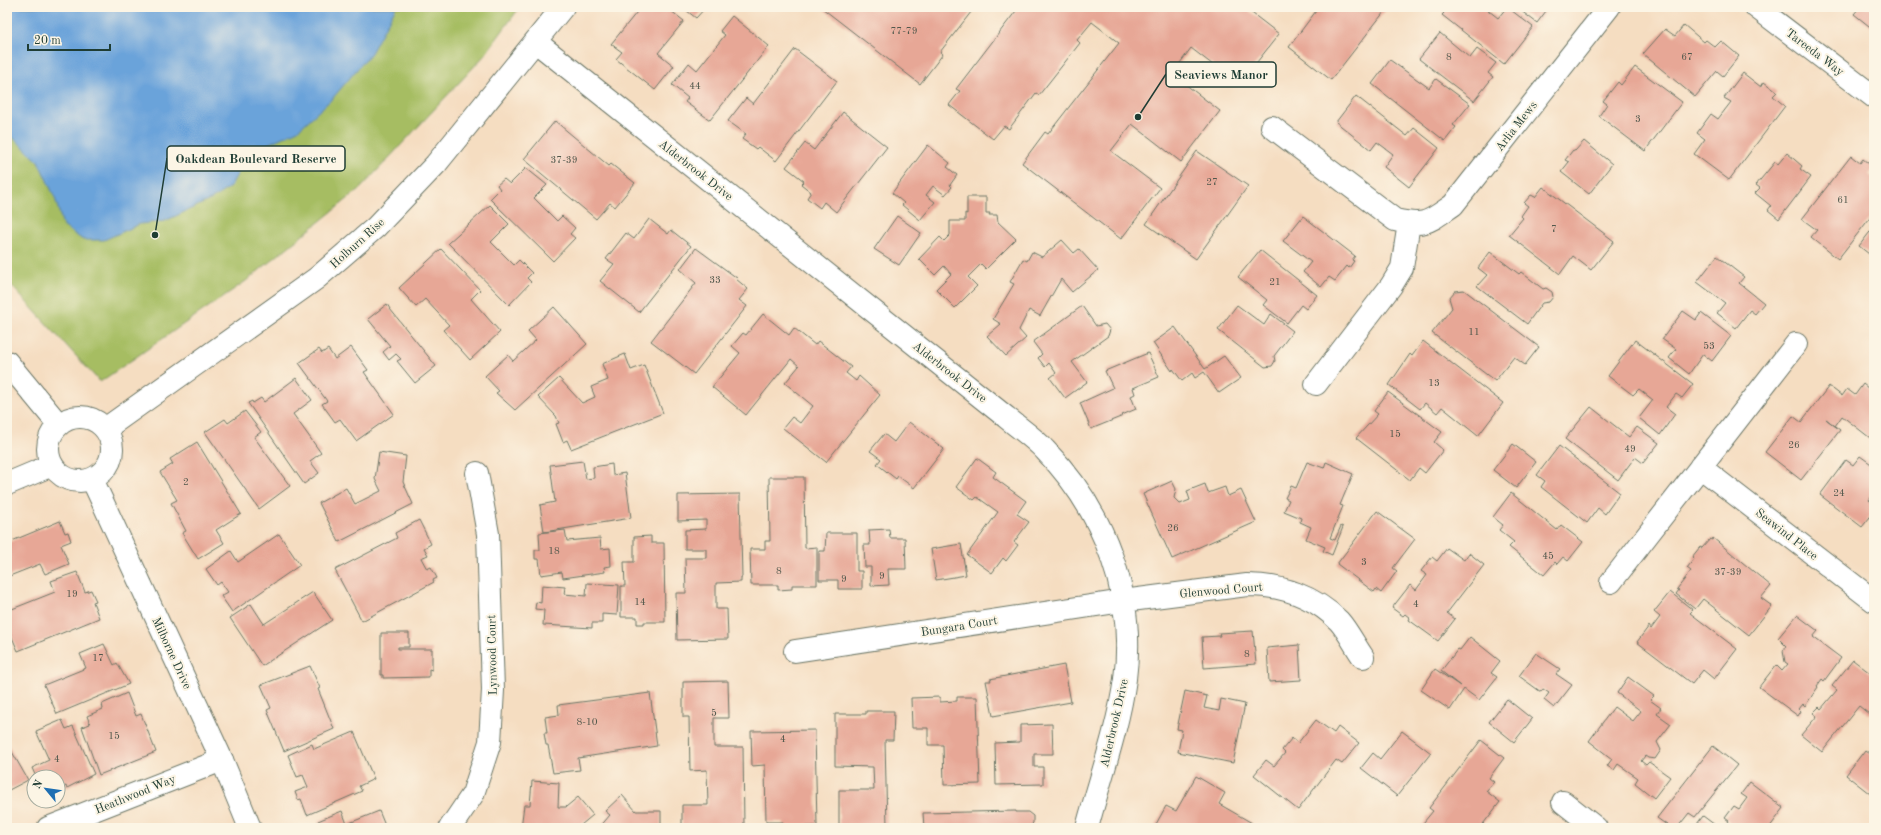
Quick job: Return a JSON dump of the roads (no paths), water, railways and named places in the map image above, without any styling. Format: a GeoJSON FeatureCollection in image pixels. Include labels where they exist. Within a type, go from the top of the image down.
{"type":"FeatureCollection","features":[{"type":"Feature","properties":{"kind":"street","name":"Holburn Rise"},"geometry":{"type":"LineString","coordinates":[[105,429],[317,278],[376,227],[436,164],[563,7]]}},
{"type":"Feature","properties":{"kind":"street","name":"Arlia Mews"},"geometry":{"type":"LineString","coordinates":[[1272,127],[1395,220],[1413,224],[1430,221],[1453,205],[1609,7]]}},
{"type":"Feature","properties":{"kind":"street","name":"Tareeda Way"},"geometry":{"type":"LineString","coordinates":[[1756,7],[1874,97]]}},
{"type":"Feature","properties":{"kind":"street","name":"Alderbrook Drive"},"geometry":{"type":"LineString","coordinates":[[536,42],[1006,417],[1045,450],[1074,484],[1098,521],[1114,560],[1123,601],[1128,639],[1125,678],[1118,715],[1087,828]]}},
{"type":"Feature","properties":{"kind":"street"},"geometry":{"type":"LineString","coordinates":[[1316,384],[1391,286],[1402,268],[1409,223]]}},
{"type":"Feature","properties":{"kind":"street"},"geometry":{"type":"LineString","coordinates":[[1611,582],[1796,344]]}},
{"type":"Feature","properties":{"kind":"street"},"geometry":{"type":"LineString","coordinates":[[7,362],[59,425]]}},
{"type":"Feature","properties":{"kind":"street"},"geometry":{"type":"LineString","coordinates":[[88,418],[98,422],[105,429],[110,438],[112,447],[111,457],[101,474],[84,481],[65,478],[52,465],[48,455],[49,444],[52,434],[59,425],[68,420],[88,418]]}},
{"type":"Feature","properties":{"kind":"street"},"geometry":{"type":"LineString","coordinates":[[7,484],[52,465]]}},
{"type":"Feature","properties":{"kind":"street","name":"Seawind Place"},"geometry":{"type":"LineString","coordinates":[[1700,467],[1874,601]]}},
{"type":"Feature","properties":{"kind":"street","name":"Lynwood Court"},"geometry":{"type":"LineString","coordinates":[[450,828],[473,794],[490,742],[493,690],[488,534],[477,473]]}},
{"type":"Feature","properties":{"kind":"street","name":"Milborne Drive"},"geometry":{"type":"LineString","coordinates":[[92,479],[222,760],[250,828]]}},
{"type":"Feature","properties":{"kind":"street","name":"Glenwood Court"},"geometry":{"type":"LineString","coordinates":[[1123,601],[1247,586],[1264,585],[1280,588],[1308,599],[1328,612],[1340,622],[1363,657]]}},
{"type":"Feature","properties":{"kind":"street","name":"Bungara Court"},"geometry":{"type":"LineString","coordinates":[[795,651],[1123,601]]}},
{"type":"Feature","properties":{"kind":"street","name":"Heathwood Way"},"geometry":{"type":"LineString","coordinates":[[48,828],[222,760]]}},
{"type":"Feature","properties":{"kind":"street"},"geometry":{"type":"LineString","coordinates":[[1563,802],[1596,828]]}},
{"type":"Feature","properties":{"kind":"water"},"geometry":{"type":"Polygon","coordinates":[[[8,7],[396,7],[371,53],[332,99],[298,130],[268,144],[246,159],[230,187],[212,199],[165,221],[140,224],[104,240],[83,240],[63,226],[55,198],[38,161],[7,132],[8,7]]]}},
{"type":"Feature","properties":{"kind":"place","name":"Seaviews Manor"},"geometry":{"type":"Point","coordinates":[1138,117]}},
{"type":"Feature","properties":{"kind":"place","name":"Oakdean Boulevard Reserve"},"geometry":{"type":"Point","coordinates":[155,235]}}]}
